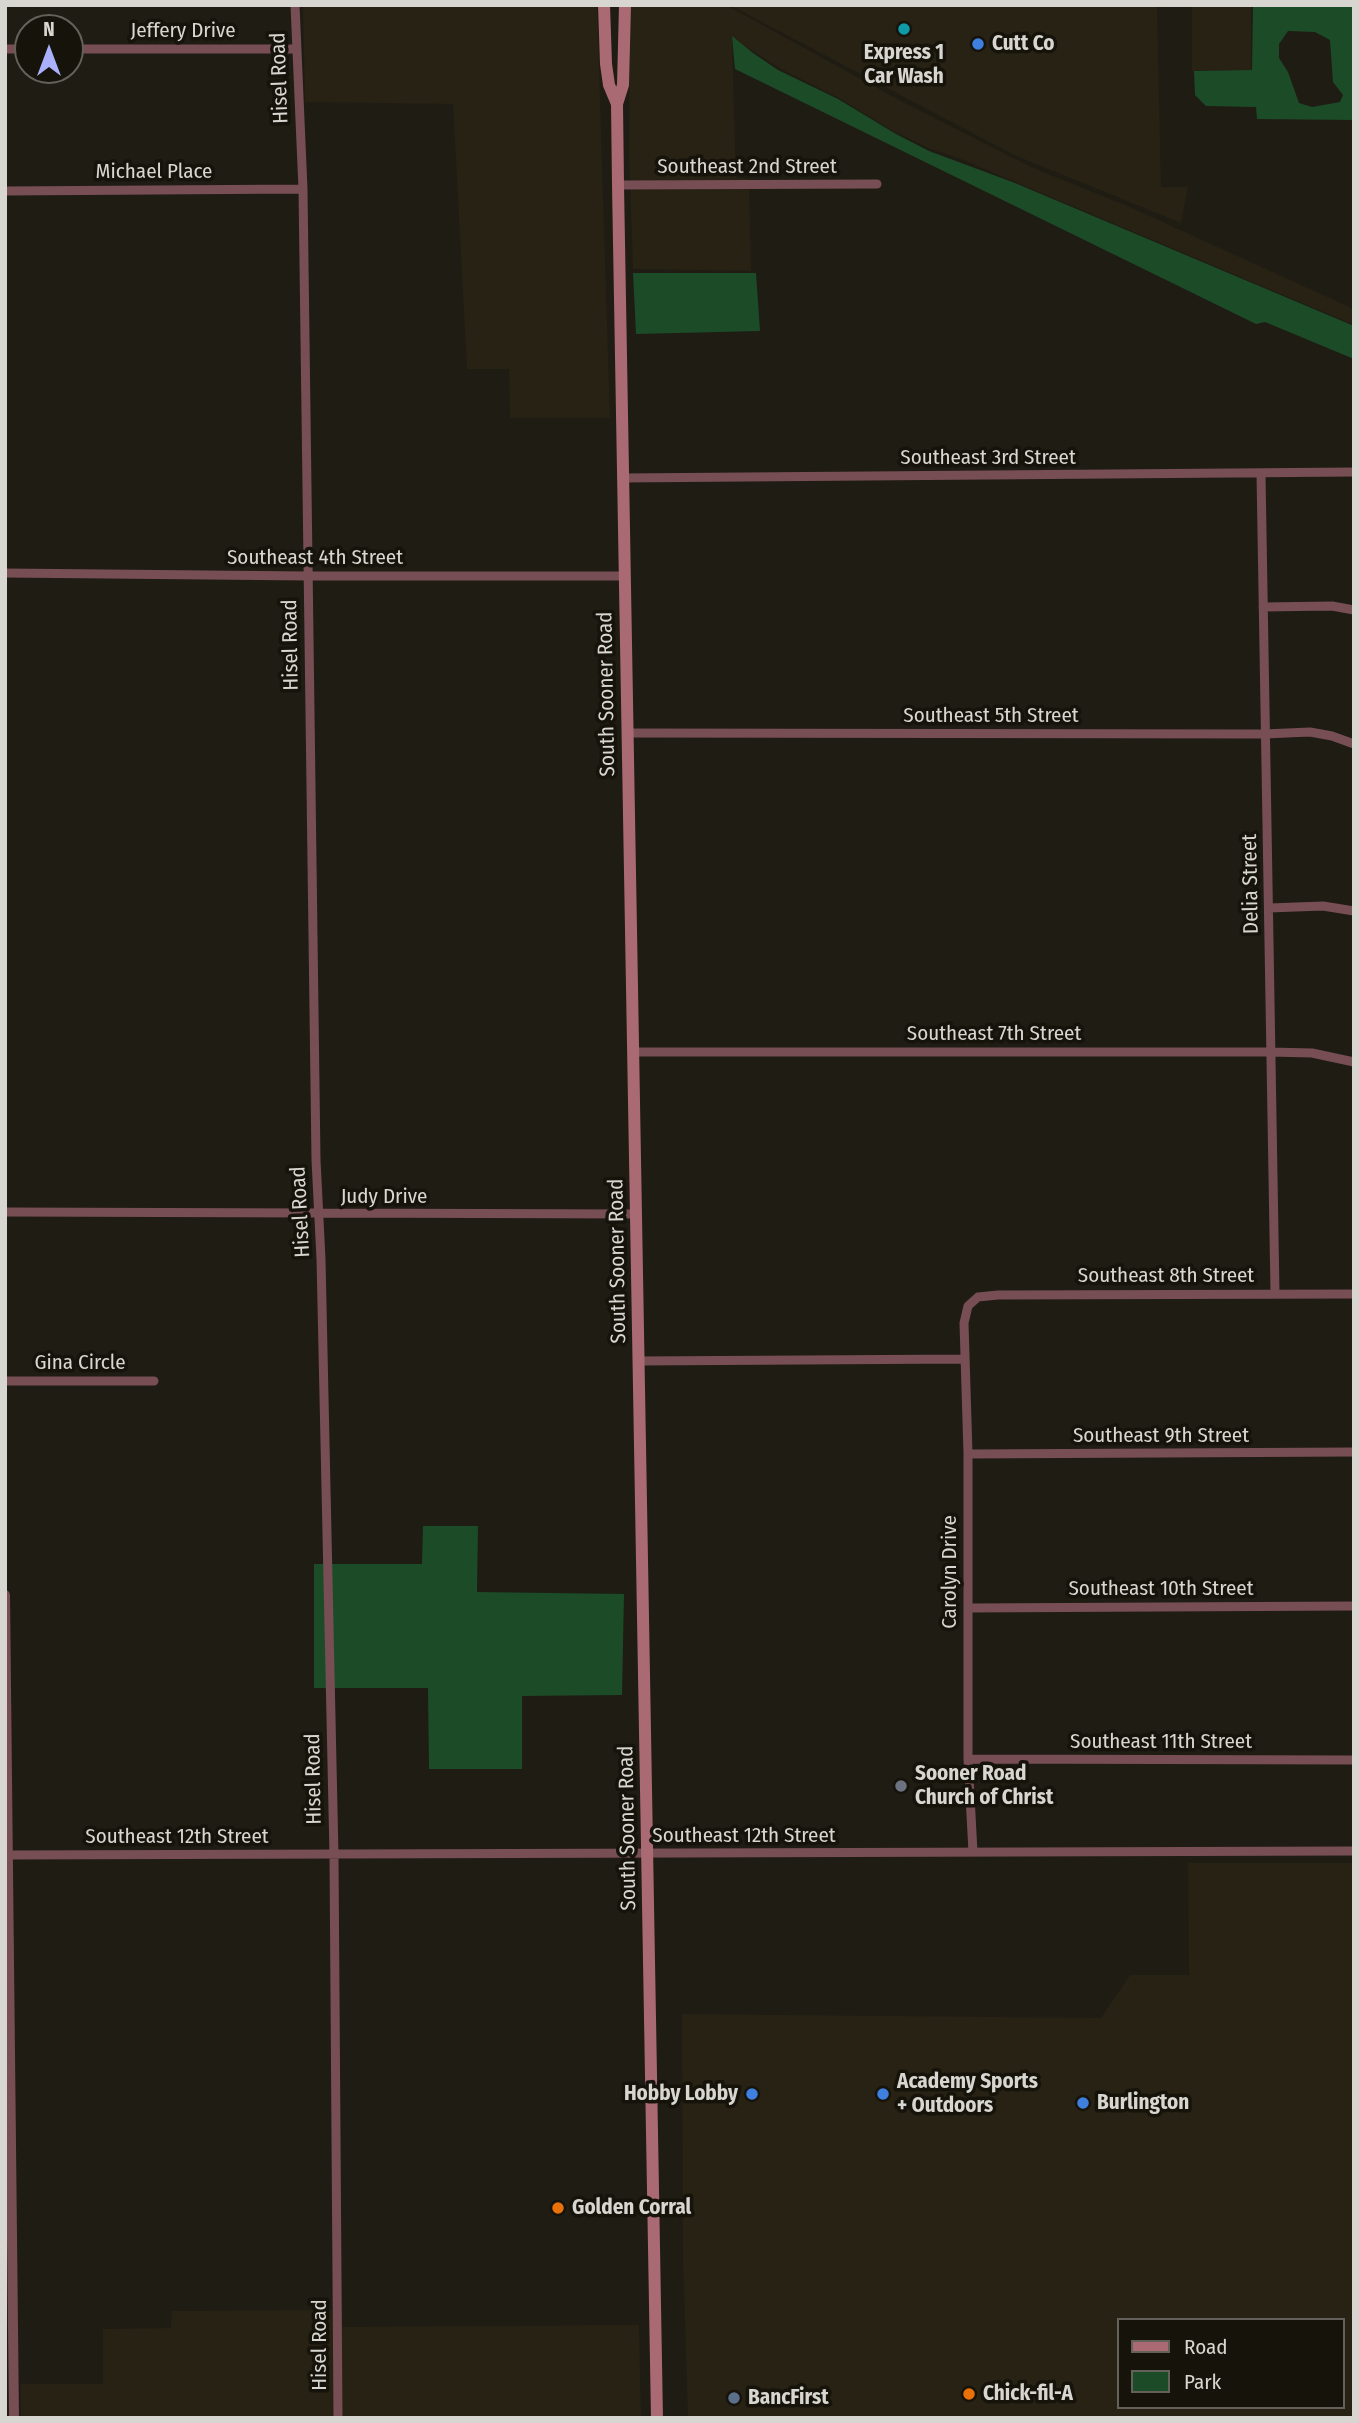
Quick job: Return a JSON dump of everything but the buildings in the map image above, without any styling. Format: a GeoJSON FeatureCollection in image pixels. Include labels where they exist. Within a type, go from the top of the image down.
{"type":"FeatureCollection","features":[{"type":"Feature","properties":{"kind":"main road","name":"South Sooner Road"},"geometry":{"type":"LineString","coordinates":[[604,5],[606,64],[609,85],[617,104]]}},
{"type":"Feature","properties":{"kind":"main road","name":"South Sooner Road"},"geometry":{"type":"LineString","coordinates":[[625,5],[623,85],[617,104],[618,185],[657,2418]]}},
{"type":"Feature","properties":{"kind":"street","name":"Hisel Road"},"geometry":{"type":"LineString","coordinates":[[296,5],[303,189],[307,576],[334,1854],[338,2418]]}},
{"type":"Feature","properties":{"kind":"street","name":"Jeffery Drive"},"geometry":{"type":"LineString","coordinates":[[84,49],[296,49]]}},
{"type":"Feature","properties":{"kind":"street","name":"Southeast 2nd Street"},"geometry":{"type":"LineString","coordinates":[[618,185],[877,184]]}},
{"type":"Feature","properties":{"kind":"street","name":"Michael Place"},"geometry":{"type":"LineString","coordinates":[[5,191],[303,189]]}},
{"type":"Feature","properties":{"kind":"street","name":"Southeast 3rd Street"},"geometry":{"type":"LineString","coordinates":[[623,478],[1354,472]]}},
{"type":"Feature","properties":{"kind":"street","name":"Delia Street"},"geometry":{"type":"LineString","coordinates":[[1261,474],[1275,1293]]}},
{"type":"Feature","properties":{"kind":"street","name":"Southeast 4th Street"},"geometry":{"type":"LineString","coordinates":[[5,573],[625,576]]}},
{"type":"Feature","properties":{"kind":"street"},"geometry":{"type":"LineString","coordinates":[[1263,607],[1332,606],[1354,610]]}},
{"type":"Feature","properties":{"kind":"street","name":"Southeast 5th Street"},"geometry":{"type":"LineString","coordinates":[[627,733],[1310,732],[1354,744]]}},
{"type":"Feature","properties":{"kind":"street"},"geometry":{"type":"LineString","coordinates":[[1269,908],[1323,906],[1354,911]]}},
{"type":"Feature","properties":{"kind":"street","name":"Southeast 7th Street"},"geometry":{"type":"LineString","coordinates":[[633,1052],[1270,1052],[1312,1053],[1354,1062]]}},
{"type":"Feature","properties":{"kind":"street","name":"Judy Drive"},"geometry":{"type":"LineString","coordinates":[[5,1212],[636,1214]]}},
{"type":"Feature","properties":{"kind":"street","name":"Southeast 8th Street"},"geometry":{"type":"LineString","coordinates":[[978,1297],[1011,1294],[1354,1294]]}},
{"type":"Feature","properties":{"kind":"street","name":"Carolyn Drive"},"geometry":{"type":"LineString","coordinates":[[973,1852],[968,1759],[968,1454],[964,1323],[968,1306],[978,1297]]}},
{"type":"Feature","properties":{"kind":"street"},"geometry":{"type":"LineString","coordinates":[[639,1361],[965,1359]]}},
{"type":"Feature","properties":{"kind":"street","name":"Gina Circle"},"geometry":{"type":"LineString","coordinates":[[5,1381],[155,1381]]}},
{"type":"Feature","properties":{"kind":"street","name":"Southeast 9th Street"},"geometry":{"type":"LineString","coordinates":[[968,1454],[1354,1452]]}},
{"type":"Feature","properties":{"kind":"street"},"geometry":{"type":"LineString","coordinates":[[5,1595],[8,2195],[14,2418]]}},
{"type":"Feature","properties":{"kind":"street","name":"Southeast 10th Street"},"geometry":{"type":"LineString","coordinates":[[968,1608],[1354,1606]]}},
{"type":"Feature","properties":{"kind":"street","name":"Southeast 11th Street"},"geometry":{"type":"LineString","coordinates":[[968,1759],[1354,1760]]}},
{"type":"Feature","properties":{"kind":"street","name":"Southeast 12th Street"},"geometry":{"type":"LineString","coordinates":[[8,1854],[1354,1851]]}},
{"type":"Feature","properties":{"kind":"shaded area"},"geometry":{"type":"Polygon","coordinates":[[[303,5],[597,5],[610,418],[510,418],[509,369],[467,369],[453,104],[305,102],[303,5]]]}},
{"type":"Feature","properties":{"kind":"shaded area"},"geometry":{"type":"Polygon","coordinates":[[[630,5],[726,5],[901,101],[1031,167],[1132,208],[1354,309],[1354,325],[961,159],[928,148],[781,69],[732,38],[736,178],[749,179],[751,271],[633,269],[629,155],[630,5]]]}},
{"type":"Feature","properties":{"kind":"shaded area"},"geometry":{"type":"Polygon","coordinates":[[[730,5],[1157,5],[1161,187],[1188,187],[1181,223],[1014,155],[730,5]]]}},
{"type":"Feature","properties":{"kind":"shaded area"},"geometry":{"type":"Polygon","coordinates":[[[1192,5],[1251,5],[1251,70],[1192,71],[1192,5]]]}},
{"type":"Feature","properties":{"kind":"shaded area"},"geometry":{"type":"Polygon","coordinates":[[[1188,1863],[1354,1863],[1354,2418],[688,2418],[683,2261],[682,2014],[1101,2018],[1130,1975],[1189,1975],[1188,1863]]]}},
{"type":"Feature","properties":{"kind":"shaded area"},"geometry":{"type":"Polygon","coordinates":[[[332,2310],[333,2327],[639,2325],[641,2418],[21,2418],[21,2384],[103,2384],[103,2329],[171,2328],[172,2311],[332,2310]]]}},
{"type":"Feature","properties":{"kind":"green space"},"geometry":{"type":"Polygon","coordinates":[[[1253,5],[1354,5],[1354,120],[1257,119],[1256,107],[1206,106],[1195,95],[1194,71],[1252,70],[1253,5]],[[1288,31],[1279,44],[1279,58],[1288,72],[1299,103],[1312,107],[1340,102],[1343,95],[1333,82],[1330,40],[1315,32],[1288,31]]]}},
{"type":"Feature","properties":{"kind":"green space"},"geometry":{"type":"Polygon","coordinates":[[[732,36],[778,70],[838,99],[929,151],[1015,183],[1354,326],[1354,359],[1265,322],[1256,324],[735,69],[732,36]]]}},
{"type":"Feature","properties":{"kind":"green space"},"geometry":{"type":"Polygon","coordinates":[[[633,273],[756,273],[760,331],[636,334],[633,273]]]}},
{"type":"Feature","properties":{"kind":"green space"},"geometry":{"type":"Polygon","coordinates":[[[423,1526],[478,1526],[477,1592],[624,1594],[622,1695],[522,1696],[522,1769],[429,1769],[428,1688],[314,1688],[314,1564],[422,1564],[423,1526]]]}},
{"type":"Feature","properties":{"kind":"place","name":"Express 1 Car Wash"},"geometry":{"type":"Point","coordinates":[904,29]}},
{"type":"Feature","properties":{"kind":"place","name":"Cutt Co"},"geometry":{"type":"Point","coordinates":[978,44]}},
{"type":"Feature","properties":{"kind":"place","name":"Sooner Road Church of Christ"},"geometry":{"type":"Point","coordinates":[901,1786]}},
{"type":"Feature","properties":{"kind":"place","name":"Hobby Lobby"},"geometry":{"type":"Point","coordinates":[752,2094]}},
{"type":"Feature","properties":{"kind":"place","name":"Academy Sports + Outdoors"},"geometry":{"type":"Point","coordinates":[883,2094]}},
{"type":"Feature","properties":{"kind":"place","name":"Burlington"},"geometry":{"type":"Point","coordinates":[1083,2103]}},
{"type":"Feature","properties":{"kind":"place","name":"Golden Corral"},"geometry":{"type":"Point","coordinates":[558,2208]}},
{"type":"Feature","properties":{"kind":"place","name":"Chick-fil-A"},"geometry":{"type":"Point","coordinates":[969,2394]}},
{"type":"Feature","properties":{"kind":"place","name":"BancFirst"},"geometry":{"type":"Point","coordinates":[734,2398]}}]}
